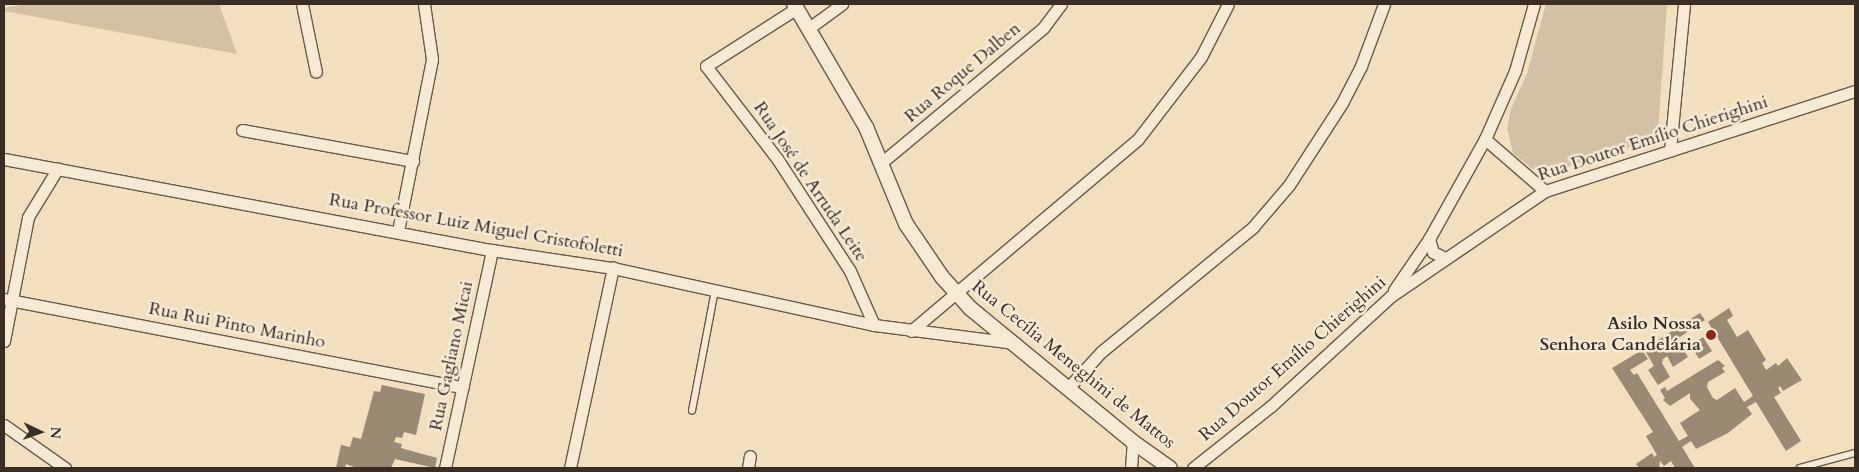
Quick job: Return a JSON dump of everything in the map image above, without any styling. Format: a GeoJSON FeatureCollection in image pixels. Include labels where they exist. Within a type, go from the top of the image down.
{"type":"FeatureCollection","features":[{"type":"Feature","properties":{"kind":"street"},"geometry":{"type":"LineString","coordinates":[[302,4],[316,72]]}},
{"type":"Feature","properties":{"kind":"street"},"geometry":{"type":"LineString","coordinates":[[398,230],[432,59],[424,4]]}},
{"type":"Feature","properties":{"kind":"street"},"geometry":{"type":"LineString","coordinates":[[809,28],[842,4]]}},
{"type":"Feature","properties":{"kind":"street","name":"Rua Roque Dalben"},"geometry":{"type":"LineString","coordinates":[[881,163],[1043,28],[1061,4]]}},
{"type":"Feature","properties":{"kind":"street"},"geometry":{"type":"LineString","coordinates":[[911,331],[1138,139],[1201,57],[1228,4]]}},
{"type":"Feature","properties":{"kind":"street"},"geometry":{"type":"LineString","coordinates":[[1068,388],[1101,352],[1253,227],[1289,185],[1342,103],[1364,59],[1384,4]]}},
{"type":"Feature","properties":{"kind":"street"},"geometry":{"type":"LineString","coordinates":[[1391,296],[1429,239],[1485,139],[1515,71],[1534,4]]}},
{"type":"Feature","properties":{"kind":"street"},"geometry":{"type":"LineString","coordinates":[[1670,150],[1684,4]]}},
{"type":"Feature","properties":{"kind":"street","name":"Rua Cecília Meneghini de Mattos"},"geometry":{"type":"LineString","coordinates":[[795,6],[866,127],[906,224],[955,292],[1133,442],[1170,468]]}},
{"type":"Feature","properties":{"kind":"street","name":"Rua José de Arruda Leite"},"geometry":{"type":"LineString","coordinates":[[795,6],[706,66],[778,160],[850,271],[874,325]]}},
{"type":"Feature","properties":{"kind":"street","name":"Rua Doutor Emílio Chierighini"},"geometry":{"type":"LineString","coordinates":[[1192,468],[1271,406],[1391,296],[1545,191],[1855,91]]}},
{"type":"Feature","properties":{"kind":"street"},"geometry":{"type":"LineString","coordinates":[[242,130],[413,161]]}},
{"type":"Feature","properties":{"kind":"street"},"geometry":{"type":"LineString","coordinates":[[1485,139],[1545,191]]}},
{"type":"Feature","properties":{"kind":"street","name":"Rua Professor Luiz Miguel Cristofoletti"},"geometry":{"type":"LineString","coordinates":[[4,159],[398,230],[492,250],[613,268],[874,325],[1016,343]]}},
{"type":"Feature","properties":{"kind":"street"},"geometry":{"type":"LineString","coordinates":[[4,341],[7,299],[28,216],[58,168]]}},
{"type":"Feature","properties":{"kind":"street"},"geometry":{"type":"LineString","coordinates":[[1429,239],[1433,252],[1445,258]]}},
{"type":"Feature","properties":{"kind":"street","name":"Rua Gagliano Micai"},"geometry":{"type":"LineString","coordinates":[[446,468],[492,250]]}},
{"type":"Feature","properties":{"kind":"street"},"geometry":{"type":"LineString","coordinates":[[570,468],[613,268]]}},
{"type":"Feature","properties":{"kind":"street","name":"Rua Rui Pinto Marinho"},"geometry":{"type":"LineString","coordinates":[[7,299],[463,387]]}},
{"type":"Feature","properties":{"kind":"street"},"geometry":{"type":"LineString","coordinates":[[4,424],[65,468]]}},
{"type":"Feature","properties":{"kind":"street"},"geometry":{"type":"LineString","coordinates":[[1131,468],[1133,442]]}},
{"type":"Feature","properties":{"kind":"street"},"geometry":{"type":"LineString","coordinates":[[748,468],[750,456]]}},
{"type":"Feature","properties":{"kind":"lane"},"geometry":{"type":"LineString","coordinates":[[692,410],[716,290]]}},
{"type":"Feature","properties":{"kind":"lane"},"geometry":{"type":"LineString","coordinates":[[1800,468],[1855,453]]}},
{"type":"Feature","properties":{"kind":"shaded area"},"geometry":{"type":"Polygon","coordinates":[[[27,4],[219,4],[237,54],[4,11],[4,8],[27,4]]]}},
{"type":"Feature","properties":{"kind":"shaded area"},"geometry":{"type":"Polygon","coordinates":[[[1546,4],[1667,4],[1658,132],[1653,140],[1546,173],[1534,170],[1513,153],[1507,128],[1511,109],[1527,73],[1546,4]]]}},
{"type":"Feature","properties":{"kind":"building"},"geometry":{"type":"Polygon","coordinates":[[[1729,308],[1733,316],[1727,320],[1737,337],[1748,330],[1766,360],[1762,363],[1766,370],[1776,363],[1778,366],[1787,358],[1802,380],[1783,391],[1780,386],[1778,388],[1781,393],[1774,397],[1801,441],[1786,451],[1756,402],[1747,407],[1752,414],[1728,433],[1696,449],[1691,441],[1682,447],[1695,468],[1675,468],[1671,461],[1664,466],[1660,461],[1659,468],[1639,468],[1636,464],[1652,453],[1654,457],[1657,455],[1646,436],[1653,432],[1612,368],[1642,350],[1648,359],[1630,370],[1634,375],[1637,373],[1679,441],[1688,436],[1680,423],[1700,410],[1690,399],[1690,393],[1670,406],[1663,400],[1665,398],[1660,390],[1665,387],[1667,391],[1718,360],[1725,366],[1722,368],[1725,372],[1708,382],[1707,387],[1713,398],[1717,400],[1735,388],[1744,402],[1753,396],[1708,322],[1729,308]]]}},
{"type":"Feature","properties":{"kind":"building"},"geometry":{"type":"Polygon","coordinates":[[[1700,313],[1705,320],[1677,339],[1688,357],[1673,367],[1667,356],[1663,359],[1662,363],[1670,377],[1658,385],[1648,370],[1654,366],[1644,349],[1700,313]]]}},
{"type":"Feature","properties":{"kind":"building"},"geometry":{"type":"Polygon","coordinates":[[[1703,337],[1712,351],[1699,359],[1691,345],[1703,337]]]}},
{"type":"Feature","properties":{"kind":"building"},"geometry":{"type":"Polygon","coordinates":[[[382,385],[425,394],[416,435],[404,432],[402,438],[396,437],[394,442],[402,444],[401,448],[437,458],[435,468],[395,459],[391,468],[357,468],[346,464],[345,468],[336,468],[341,445],[350,447],[353,437],[361,439],[374,391],[380,392],[382,385]]]}},
{"type":"Feature","properties":{"kind":"place","name":"Asilo Nossa Senhora Candelária"},"geometry":{"type":"Point","coordinates":[1711,335]}}]}
